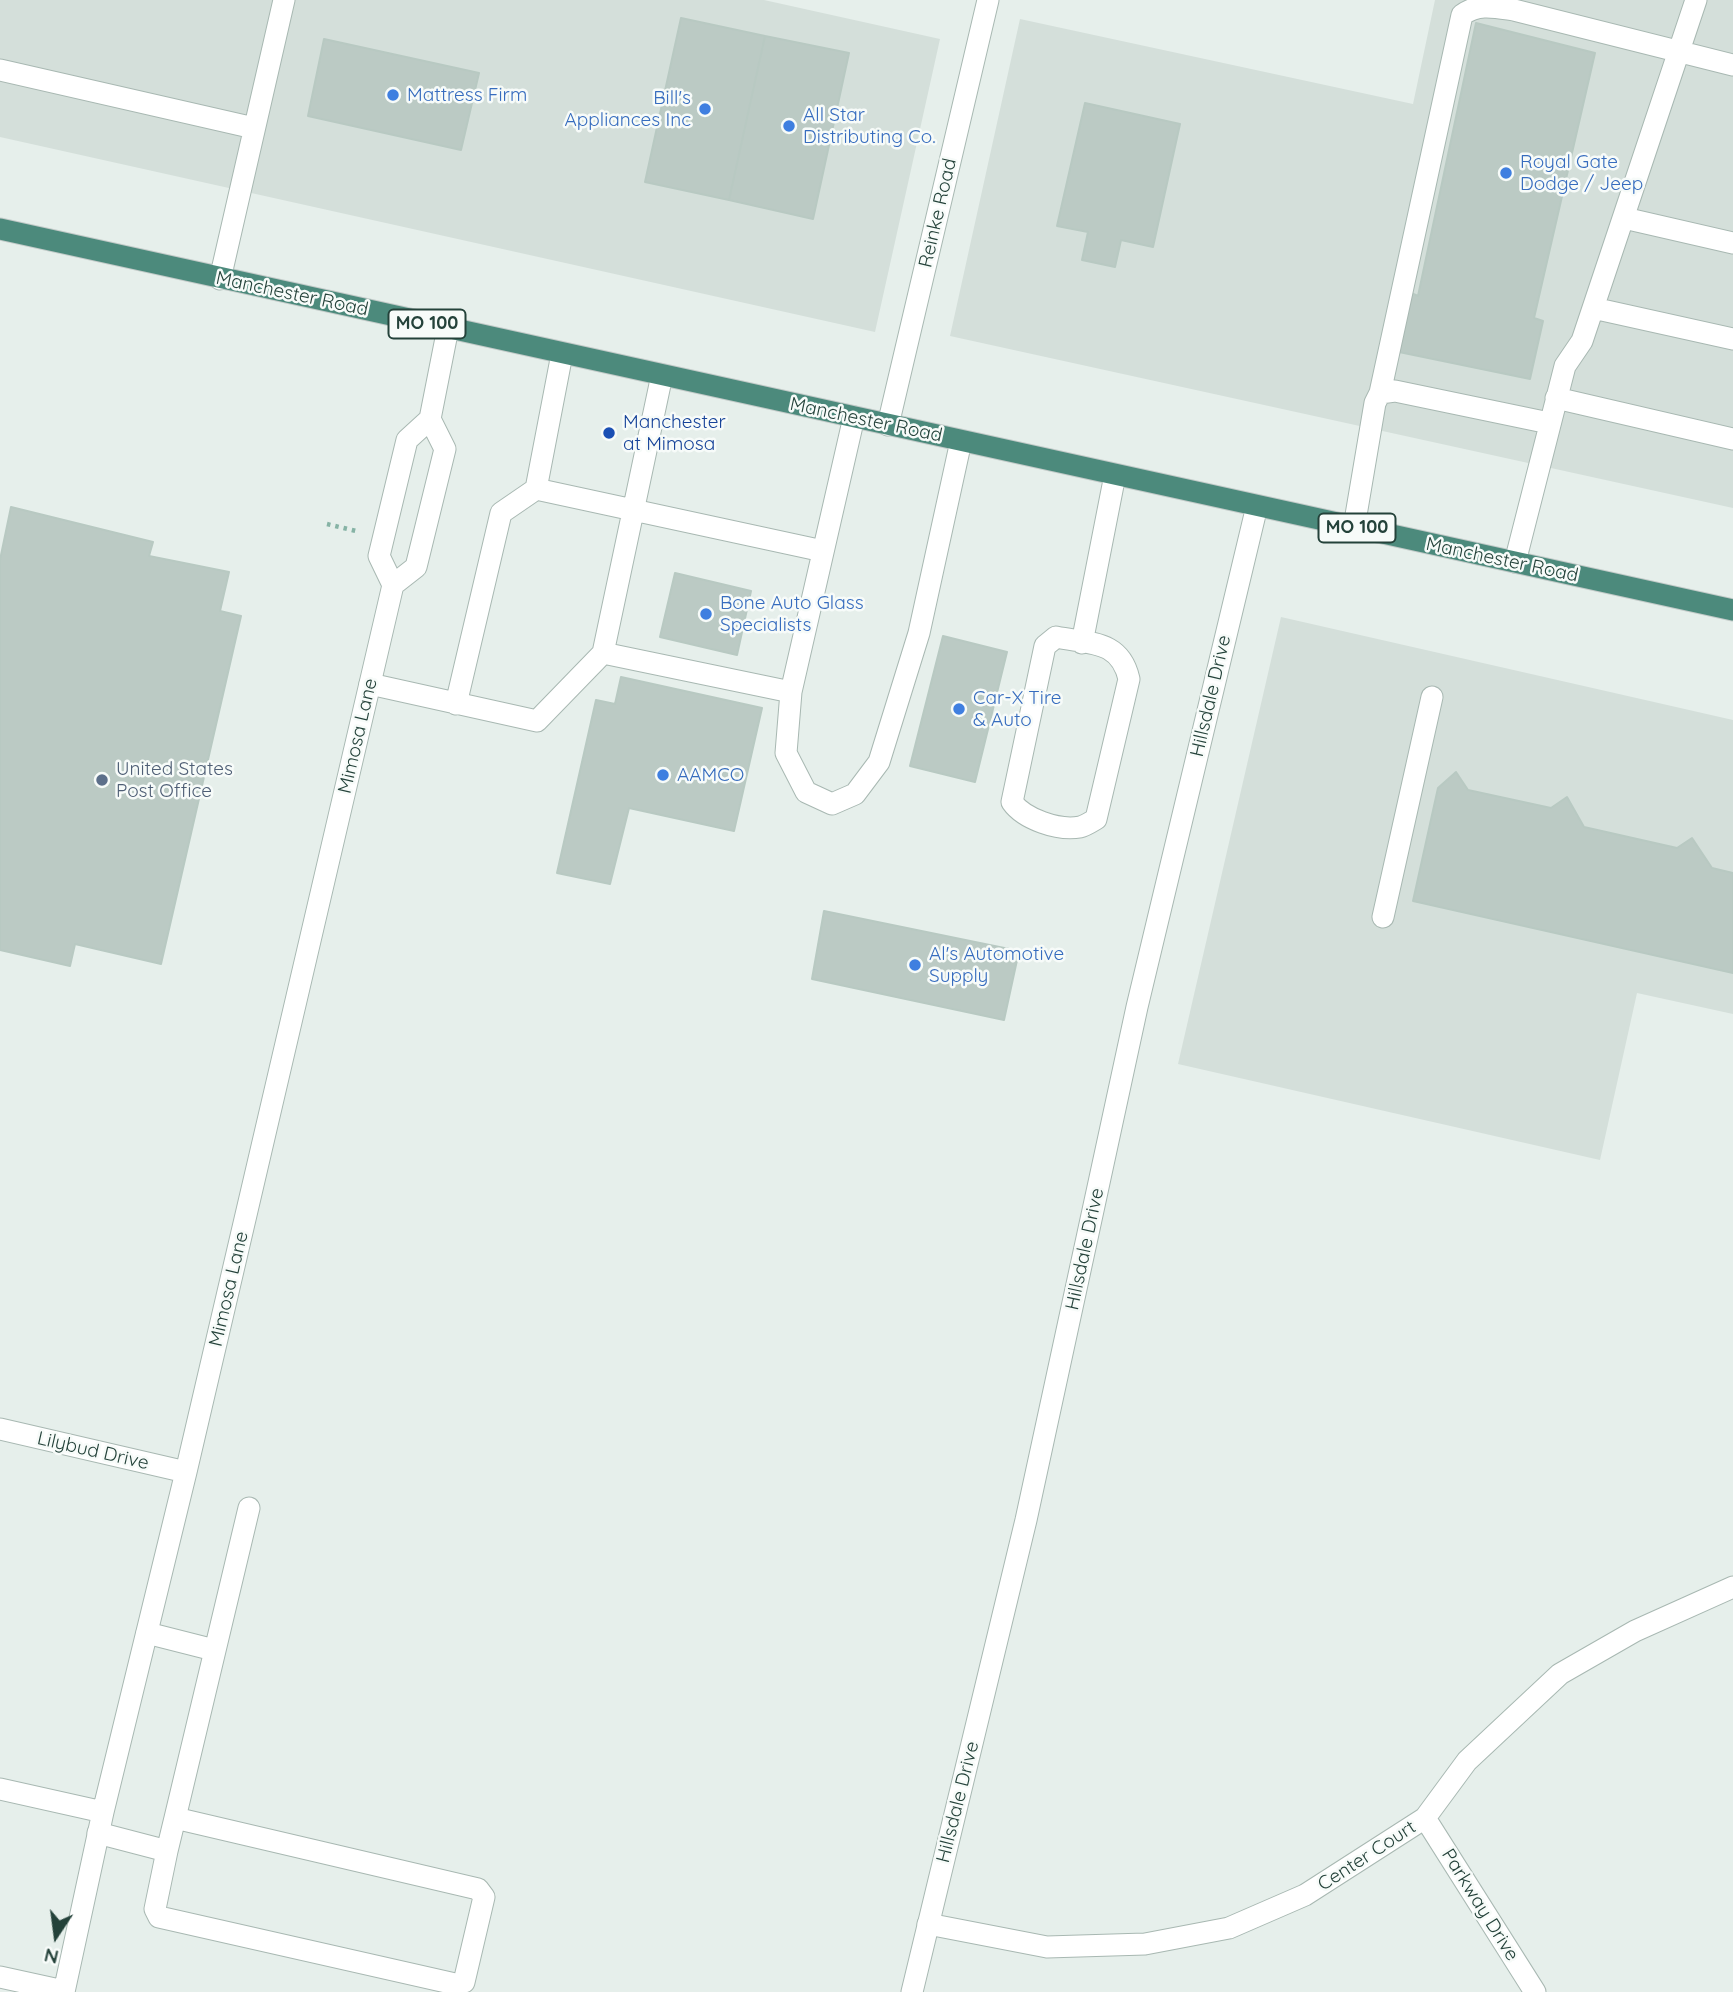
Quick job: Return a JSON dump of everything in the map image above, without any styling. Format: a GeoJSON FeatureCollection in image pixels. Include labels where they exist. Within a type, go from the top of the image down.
{"type":"FeatureCollection","features":[{"type":"Feature","properties":{"kind":"highway","name":"Manchester Road"},"geometry":{"type":"LineString","coordinates":[[0,229],[1733,610]]}},
{"type":"Feature","properties":{"kind":"street"},"geometry":{"type":"LineString","coordinates":[[220,279],[284,0]]}},
{"type":"Feature","properties":{"kind":"street","name":"Reinke Road"},"geometry":{"type":"LineString","coordinates":[[888,425],[988,0]]}},
{"type":"Feature","properties":{"kind":"street"},"geometry":{"type":"LineString","coordinates":[[1515,562],[1565,366],[1582,341],[1696,0]]}},
{"type":"Feature","properties":{"kind":"street"},"geometry":{"type":"LineString","coordinates":[[1354,527],[1375,403],[1380,393],[1463,8],[1488,6],[1514,10],[1733,65]]}},
{"type":"Feature","properties":{"kind":"street"},"geometry":{"type":"LineString","coordinates":[[0,70],[254,128]]}},
{"type":"Feature","properties":{"kind":"street"},"geometry":{"type":"LineString","coordinates":[[1624,218],[1733,243]]}},
{"type":"Feature","properties":{"kind":"street"},"geometry":{"type":"LineString","coordinates":[[1593,308],[1733,339]]}},
{"type":"Feature","properties":{"kind":"street"},"geometry":{"type":"LineString","coordinates":[[430,419],[445,449],[416,567],[393,585],[379,556],[407,440],[430,419],[448,328]]}},
{"type":"Feature","properties":{"kind":"street"},"geometry":{"type":"LineString","coordinates":[[456,704],[501,513],[536,489],[562,354]]}},
{"type":"Feature","properties":{"kind":"street"},"geometry":{"type":"LineString","coordinates":[[370,684],[537,721],[603,653],[662,375]]}},
{"type":"Feature","properties":{"kind":"street"},"geometry":{"type":"LineString","coordinates":[[1380,393],[1395,391],[1549,424]]}},
{"type":"Feature","properties":{"kind":"street"},"geometry":{"type":"LineString","coordinates":[[1556,398],[1733,439]]}},
{"type":"Feature","properties":{"kind":"street"},"geometry":{"type":"LineString","coordinates":[[854,417],[791,692],[786,753],[806,792],[832,804],[855,794],[879,762],[919,633],[961,441]]}},
{"type":"Feature","properties":{"kind":"street"},"geometry":{"type":"LineString","coordinates":[[1082,643],[1115,475]]}},
{"type":"Feature","properties":{"kind":"street"},"geometry":{"type":"LineString","coordinates":[[536,489],[823,551]]}},
{"type":"Feature","properties":{"kind":"street","name":"Hillsdale Drive"},"geometry":{"type":"LineString","coordinates":[[912,1992],[1027,1520],[1137,1007],[1257,506]]}},
{"type":"Feature","properties":{"kind":"street","name":"Mimosa Lane"},"geometry":{"type":"LineString","coordinates":[[64,1992],[98,1833],[186,1472],[393,585]]}},
{"type":"Feature","properties":{"kind":"street"},"geometry":{"type":"LineString","coordinates":[[1056,637],[1082,643],[1112,649],[1125,659],[1129,678],[1096,819],[1080,827],[1038,822],[1021,814],[1012,802],[1045,646],[1056,637]]}},
{"type":"Feature","properties":{"kind":"street"},"geometry":{"type":"LineString","coordinates":[[603,653],[791,692]]}},
{"type":"Feature","properties":{"kind":"street"},"geometry":{"type":"LineString","coordinates":[[1383,917],[1432,697]]}},
{"type":"Feature","properties":{"kind":"street","name":"Lilybud Drive"},"geometry":{"type":"LineString","coordinates":[[0,1429],[186,1472]]}},
{"type":"Feature","properties":{"kind":"street"},"geometry":{"type":"LineString","coordinates":[[175,1818],[478,1889],[484,1897],[464,1982],[455,1984],[159,1917],[155,1909],[167,1851],[214,1650],[249,1508]]}},
{"type":"Feature","properties":{"kind":"street","name":"Center Court"},"geometry":{"type":"LineString","coordinates":[[928,1924],[1047,1947],[1144,1944],[1229,1928],[1305,1895],[1425,1818],[1467,1760],[1560,1674],[1634,1631],[1733,1587]]}},
{"type":"Feature","properties":{"kind":"street"},"geometry":{"type":"LineString","coordinates":[[147,1633],[214,1650]]}},
{"type":"Feature","properties":{"kind":"street"},"geometry":{"type":"LineString","coordinates":[[0,1788],[103,1812]]}},
{"type":"Feature","properties":{"kind":"street","name":"Parkway Drive"},"geometry":{"type":"LineString","coordinates":[[1425,1818],[1535,1992]]}},
{"type":"Feature","properties":{"kind":"street"},"geometry":{"type":"LineString","coordinates":[[98,1833],[167,1851]]}},
{"type":"Feature","properties":{"kind":"street"},"geometry":{"type":"LineString","coordinates":[[0,1977],[64,1992]]}},
{"type":"Feature","properties":{"kind":"path"},"geometry":{"type":"LineString","coordinates":[[327,524],[359,531]]}},
{"type":"Feature","properties":{"kind":"shaded area"},"geometry":{"type":"Polygon","coordinates":[[[0,0],[764,0],[940,39],[875,332],[0,137],[0,0]]]}},
{"type":"Feature","properties":{"kind":"shaded area"},"geometry":{"type":"Polygon","coordinates":[[[1435,0],[1733,0],[1733,508],[950,336],[1020,19],[1413,104],[1435,0]]]}},
{"type":"Feature","properties":{"kind":"shaded area"},"geometry":{"type":"Polygon","coordinates":[[[1281,617],[1733,720],[1733,1014],[1637,993],[1600,1160],[1178,1064],[1281,617]]]}},
{"type":"Feature","properties":{"kind":"building","name":"Bill's Appliances Inc"},"geometry":{"type":"Polygon","coordinates":[[[681,18],[765,36],[729,200],[645,182],[681,18]]]}},
{"type":"Feature","properties":{"kind":"building","name":"Royal Gate Dodge / Jeep"},"geometry":{"type":"Polygon","coordinates":[[[1476,23],[1595,53],[1534,318],[1543,321],[1530,379],[1399,352],[1411,293],[1418,296],[1476,23]]]}},
{"type":"Feature","properties":{"kind":"building","name":"All Star Distributing Co."},"geometry":{"type":"Polygon","coordinates":[[[765,36],[849,53],[813,219],[729,200],[765,36]]]}},
{"type":"Feature","properties":{"kind":"building","name":"Mattress Firm"},"geometry":{"type":"Polygon","coordinates":[[[324,39],[479,73],[461,150],[308,116],[324,39]]]}},
{"type":"Feature","properties":{"kind":"building"},"geometry":{"type":"Polygon","coordinates":[[[1085,103],[1180,124],[1153,247],[1121,240],[1115,267],[1082,260],[1088,232],[1057,226],[1085,103]]]}},
{"type":"Feature","properties":{"kind":"building","name":"United States Post Office"},"geometry":{"type":"Polygon","coordinates":[[[11,507],[153,542],[149,556],[229,572],[220,611],[241,616],[161,964],[75,944],[70,966],[0,950],[0,560],[11,507]]]}},
{"type":"Feature","properties":{"kind":"building","name":"Bone Auto Glass Specialists"},"geometry":{"type":"Polygon","coordinates":[[[675,573],[751,591],[737,655],[660,637],[675,573]]]}},
{"type":"Feature","properties":{"kind":"building","name":"Car-X Tire & Auto"},"geometry":{"type":"Polygon","coordinates":[[[943,636],[1007,652],[975,782],[910,766],[943,636]]]}},
{"type":"Feature","properties":{"kind":"building","name":"AAMCO"},"geometry":{"type":"Polygon","coordinates":[[[621,677],[762,708],[734,831],[629,808],[610,884],[557,873],[596,700],[615,704],[621,677]]]}},
{"type":"Feature","properties":{"kind":"building"},"geometry":{"type":"Polygon","coordinates":[[[1456,772],[1468,790],[1551,808],[1567,797],[1584,827],[1677,848],[1692,838],[1712,868],[1733,873],[1733,973],[1413,901],[1438,788],[1456,772]]]}},
{"type":"Feature","properties":{"kind":"building","name":"Al's Automotive Supply"},"geometry":{"type":"Polygon","coordinates":[[[824,911],[1019,951],[1004,1020],[812,979],[824,911]]]}},
{"type":"Feature","properties":{"kind":"place","name":"Mattress Firm"},"geometry":{"type":"Point","coordinates":[393,95]}},
{"type":"Feature","properties":{"kind":"place","name":"Bill's Appliances Inc"},"geometry":{"type":"Point","coordinates":[705,109]}},
{"type":"Feature","properties":{"kind":"place","name":"All Star Distributing Co."},"geometry":{"type":"Point","coordinates":[789,126]}},
{"type":"Feature","properties":{"kind":"place","name":"Royal Gate Dodge / Jeep"},"geometry":{"type":"Point","coordinates":[1506,173]}},
{"type":"Feature","properties":{"kind":"place","name":"Manchester at Mimosa"},"geometry":{"type":"Point","coordinates":[609,433]}},
{"type":"Feature","properties":{"kind":"place","name":"Bone Auto Glass Specialists"},"geometry":{"type":"Point","coordinates":[706,614]}},
{"type":"Feature","properties":{"kind":"place","name":"Car-X Tire & Auto"},"geometry":{"type":"Point","coordinates":[959,709]}},
{"type":"Feature","properties":{"kind":"place","name":"AAMCO"},"geometry":{"type":"Point","coordinates":[663,775]}},
{"type":"Feature","properties":{"kind":"place","name":"United States Post Office"},"geometry":{"type":"Point","coordinates":[102,780]}},
{"type":"Feature","properties":{"kind":"place","name":"Al's Automotive Supply"},"geometry":{"type":"Point","coordinates":[915,965]}}]}
